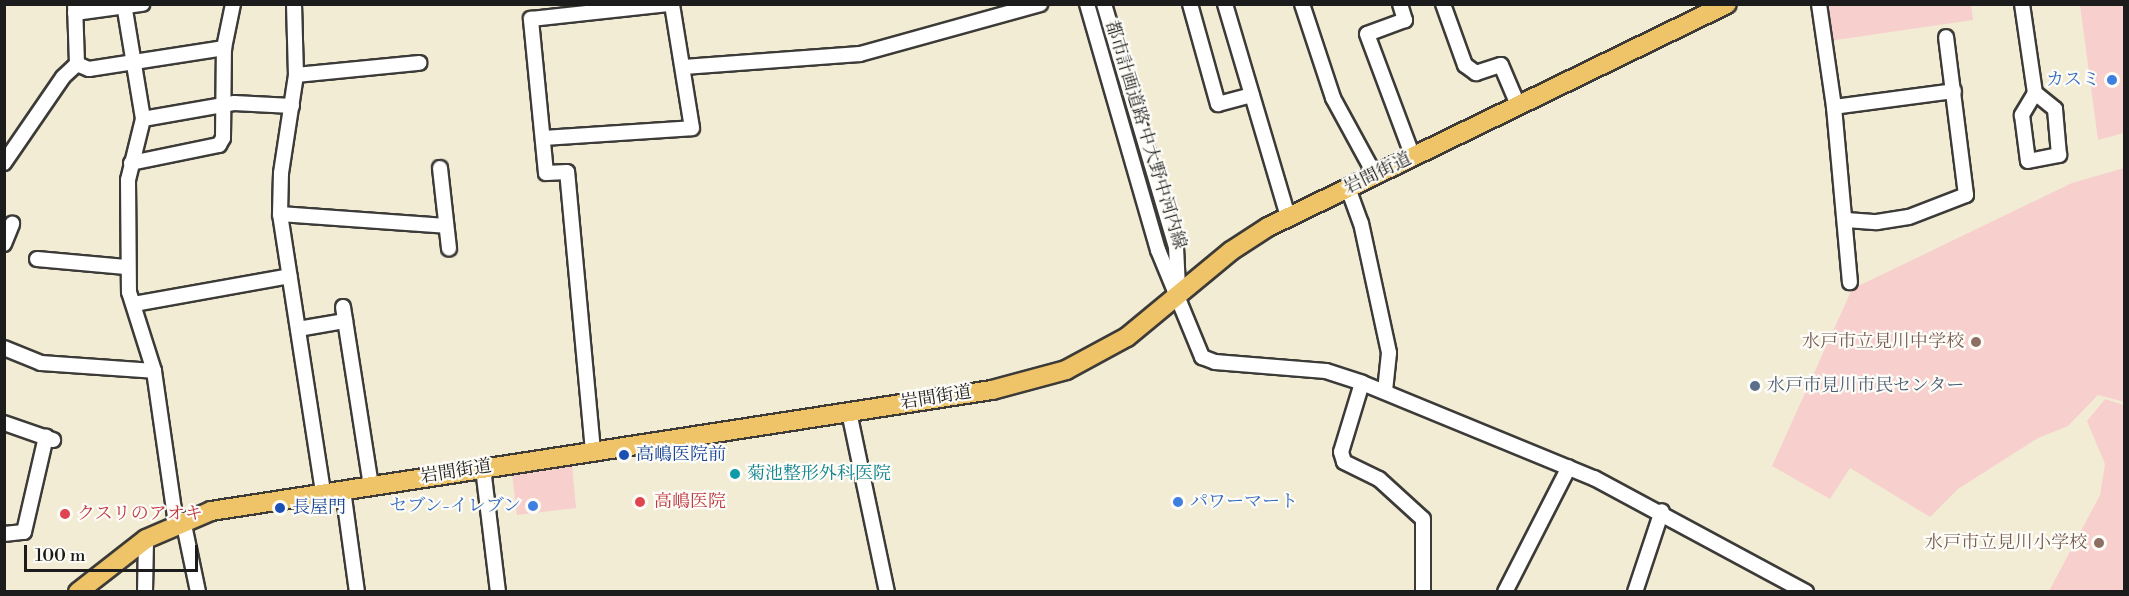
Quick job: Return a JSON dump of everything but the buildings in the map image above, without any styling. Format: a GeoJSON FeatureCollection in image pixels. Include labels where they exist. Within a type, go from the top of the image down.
{"type":"FeatureCollection","features":[{"type":"Feature","properties":{"kind":"main road","name":"岩間街道"},"geometry":{"type":"LineString","coordinates":[[78,591],[146,539],[179,522],[211,511],[1016,385],[1066,370],[1127,337],[1231,251],[1288,217],[1727,4]]}},
{"type":"Feature","properties":{"kind":"street"},"geometry":{"type":"LineString","coordinates":[[4,163],[63,77],[77,64],[75,9],[142,4]]}},
{"type":"Feature","properties":{"kind":"street"},"geometry":{"type":"LineString","coordinates":[[131,163],[219,145],[223,138],[224,48],[233,4]]}},
{"type":"Feature","properties":{"kind":"street"},"geometry":{"type":"LineString","coordinates":[[294,4],[296,75],[281,173],[280,214],[323,493]]}},
{"type":"Feature","properties":{"kind":"street"},"geometry":{"type":"LineString","coordinates":[[543,138],[692,128],[684,67],[670,4],[531,19],[546,173],[567,172],[593,451]]}},
{"type":"Feature","properties":{"kind":"street"},"geometry":{"type":"LineString","coordinates":[[684,67],[860,54],[1041,4]]}},
{"type":"Feature","properties":{"kind":"street","name":"都市計画道路 中大野中河内線"},"geometry":{"type":"LineString","coordinates":[[1087,4],[1158,250],[1179,296]]}},
{"type":"Feature","properties":{"kind":"street","name":"都市計画道路 中大野中河内線"},"geometry":{"type":"LineString","coordinates":[[1104,4],[1176,247],[1179,296]]}},
{"type":"Feature","properties":{"kind":"street"},"geometry":{"type":"LineString","coordinates":[[1190,4],[1218,104],[1252,95]]}},
{"type":"Feature","properties":{"kind":"street"},"geometry":{"type":"LineString","coordinates":[[1225,4],[1288,217]]}},
{"type":"Feature","properties":{"kind":"street"},"geometry":{"type":"LineString","coordinates":[[1302,4],[1334,98],[1375,175]]}},
{"type":"Feature","properties":{"kind":"street"},"geometry":{"type":"LineString","coordinates":[[1400,4],[1405,20],[1367,34],[1413,157]]}},
{"type":"Feature","properties":{"kind":"street"},"geometry":{"type":"LineString","coordinates":[[1443,4],[1465,65],[1476,73],[1501,65],[1518,105]]}},
{"type":"Feature","properties":{"kind":"street"},"geometry":{"type":"LineString","coordinates":[[1819,4],[1834,107],[1850,282]]}},
{"type":"Feature","properties":{"kind":"street"},"geometry":{"type":"LineString","coordinates":[[2022,4],[2035,93],[2022,115],[2028,161],[2059,155],[2055,109],[2035,93]]}},
{"type":"Feature","properties":{"kind":"street"},"geometry":{"type":"LineString","coordinates":[[124,6],[143,119],[143,132],[131,163],[126,267],[134,304],[154,371],[179,522],[198,591]]}},
{"type":"Feature","properties":{"kind":"street"},"geometry":{"type":"LineString","coordinates":[[1846,220],[1877,222],[1909,217],[1966,195],[1946,37]]}},
{"type":"Feature","properties":{"kind":"street"},"geometry":{"type":"LineString","coordinates":[[77,64],[88,69],[224,48]]}},
{"type":"Feature","properties":{"kind":"street"},"geometry":{"type":"LineString","coordinates":[[296,75],[419,63]]}},
{"type":"Feature","properties":{"kind":"street"},"geometry":{"type":"LineString","coordinates":[[1834,107],[1954,91]]}},
{"type":"Feature","properties":{"kind":"street"},"geometry":{"type":"LineString","coordinates":[[143,119],[222,105],[292,106]]}},
{"type":"Feature","properties":{"kind":"street"},"geometry":{"type":"LineString","coordinates":[[440,168],[449,248]]}},
{"type":"Feature","properties":{"kind":"street"},"geometry":{"type":"LineString","coordinates":[[1348,188],[1361,223],[1389,353],[1385,393]]}},
{"type":"Feature","properties":{"kind":"street"},"geometry":{"type":"LineString","coordinates":[[280,214],[446,226]]}},
{"type":"Feature","properties":{"kind":"street"},"geometry":{"type":"LineString","coordinates":[[4,244],[12,224]]}},
{"type":"Feature","properties":{"kind":"street"},"geometry":{"type":"LineString","coordinates":[[38,259],[126,267]]}},
{"type":"Feature","properties":{"kind":"street"},"geometry":{"type":"LineString","coordinates":[[134,304],[290,276]]}},
{"type":"Feature","properties":{"kind":"street"},"geometry":{"type":"LineString","coordinates":[[1179,296],[1196,347],[1206,359],[1326,371],[1362,383],[1569,467],[1662,511],[1806,591]]}},
{"type":"Feature","properties":{"kind":"street"},"geometry":{"type":"LineString","coordinates":[[298,329],[344,314],[371,486]]}},
{"type":"Feature","properties":{"kind":"street"},"geometry":{"type":"LineString","coordinates":[[4,348],[41,363],[154,371]]}},
{"type":"Feature","properties":{"kind":"street"},"geometry":{"type":"LineString","coordinates":[[1362,383],[1341,452],[1344,462],[1379,479],[1423,519],[1423,591]]}},
{"type":"Feature","properties":{"kind":"street"},"geometry":{"type":"LineString","coordinates":[[849,412],[887,591]]}},
{"type":"Feature","properties":{"kind":"street"},"geometry":{"type":"LineString","coordinates":[[4,423],[50,438],[24,532],[4,534]]}},
{"type":"Feature","properties":{"kind":"street"},"geometry":{"type":"LineString","coordinates":[[1505,591],[1569,467]]}},
{"type":"Feature","properties":{"kind":"street"},"geometry":{"type":"LineString","coordinates":[[483,468],[498,591]]}},
{"type":"Feature","properties":{"kind":"street"},"geometry":{"type":"LineString","coordinates":[[343,490],[357,591]]}},
{"type":"Feature","properties":{"kind":"street"},"geometry":{"type":"LineString","coordinates":[[1635,591],[1662,511]]}},
{"type":"Feature","properties":{"kind":"street"},"geometry":{"type":"LineString","coordinates":[[145,591],[146,539]]}},
{"type":"Feature","properties":{"kind":"shaded area"},"geometry":{"type":"Polygon","coordinates":[[[1824,5],[1971,5],[1973,20],[1829,41],[1824,5]]]}},
{"type":"Feature","properties":{"kind":"shaded area"},"geometry":{"type":"Polygon","coordinates":[[[2080,5],[2124,5],[2124,133],[2098,140],[2080,5]]]}},
{"type":"Feature","properties":{"kind":"shaded area","name":"水戸市立見川中学校"},"geometry":{"type":"Polygon","coordinates":[[[2124,168],[2124,402],[2098,395],[2068,426],[2038,438],[1958,489],[1930,517],[1850,468],[1830,499],[1772,466],[1852,289],[2072,183],[2124,168]]]}},
{"type":"Feature","properties":{"kind":"shaded area","name":"水戸市立見川小学校"},"geometry":{"type":"Polygon","coordinates":[[[2105,399],[2124,405],[2124,591],[2049,591],[2100,495],[2105,464],[2087,421],[2105,399]]]}},
{"type":"Feature","properties":{"kind":"shaded area"},"geometry":{"type":"Polygon","coordinates":[[[572,464],[576,508],[517,515],[512,474],[572,464]]]}},
{"type":"Feature","properties":{"kind":"place","name":"カスミ"},"geometry":{"type":"Point","coordinates":[2112,80]}},
{"type":"Feature","properties":{"kind":"place","name":"水戸市立見川中学校"},"geometry":{"type":"Point","coordinates":[1976,342]}},
{"type":"Feature","properties":{"kind":"place","name":"水戸市見川市民センター"},"geometry":{"type":"Point","coordinates":[1755,386]}},
{"type":"Feature","properties":{"kind":"place","name":"高嶋医院前"},"geometry":{"type":"Point","coordinates":[624,455]}},
{"type":"Feature","properties":{"kind":"place","name":"菊池整形外科医院"},"geometry":{"type":"Point","coordinates":[735,474]}},
{"type":"Feature","properties":{"kind":"place","name":"高嶋医院"},"geometry":{"type":"Point","coordinates":[640,502]}},
{"type":"Feature","properties":{"kind":"place","name":"パワーマート"},"geometry":{"type":"Point","coordinates":[1178,502]}},
{"type":"Feature","properties":{"kind":"place","name":"セブン-イレブン"},"geometry":{"type":"Point","coordinates":[533,506]}},
{"type":"Feature","properties":{"kind":"place","name":"長屋門"},"geometry":{"type":"Point","coordinates":[280,508]}},
{"type":"Feature","properties":{"kind":"place","name":"クスリのアオキ"},"geometry":{"type":"Point","coordinates":[65,514]}},
{"type":"Feature","properties":{"kind":"place","name":"水戸市立見川小学校"},"geometry":{"type":"Point","coordinates":[2099,543]}}]}
